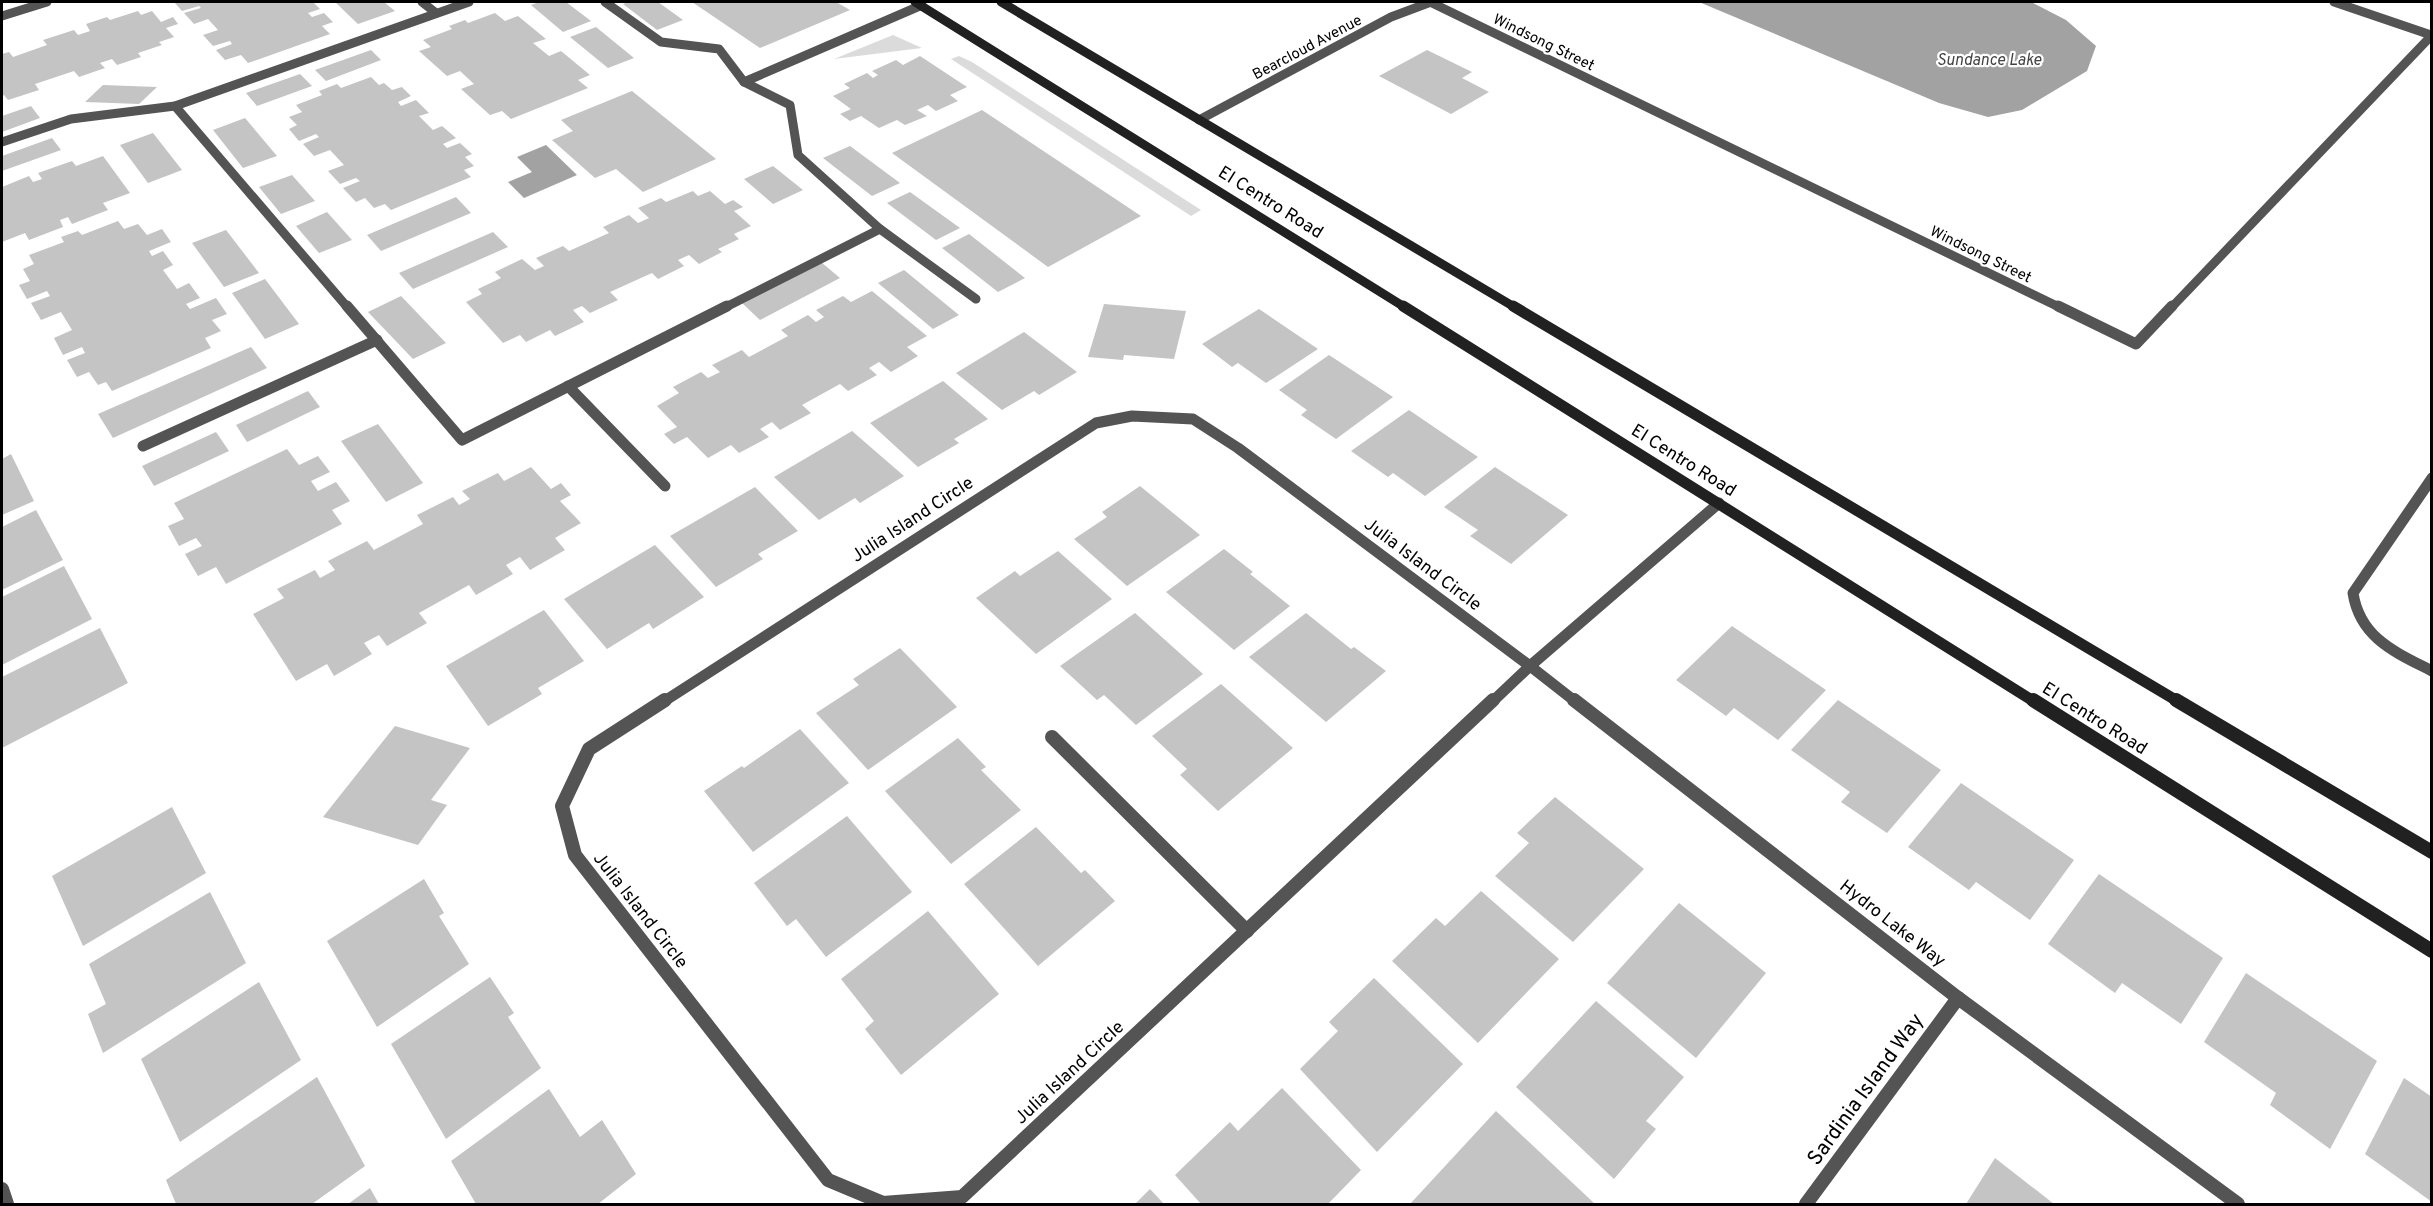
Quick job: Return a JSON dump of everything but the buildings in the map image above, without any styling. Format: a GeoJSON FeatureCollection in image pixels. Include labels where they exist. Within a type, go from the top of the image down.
{"type":"FeatureCollection","features":[{"type":"Feature","properties":{"kind":"main road","name":"El Centro Road"},"geometry":{"type":"LineString","coordinates":[[1001,2],[2432,852]]}},
{"type":"Feature","properties":{"kind":"main road","name":"El Centro Road"},"geometry":{"type":"LineString","coordinates":[[918,3],[2432,951]]}},
{"type":"Feature","properties":{"kind":"street"},"geometry":{"type":"LineString","coordinates":[[2,16],[46,2]]}},
{"type":"Feature","properties":{"kind":"street"},"geometry":{"type":"LineString","coordinates":[[422,2],[436,13]]}},
{"type":"Feature","properties":{"kind":"street"},"geometry":{"type":"LineString","coordinates":[[2,142],[71,119],[175,106],[469,2]]}},
{"type":"Feature","properties":{"kind":"street"},"geometry":{"type":"LineString","coordinates":[[604,2],[661,42],[719,49],[744,82],[790,105],[798,155],[880,229],[976,299]]}},
{"type":"Feature","properties":{"kind":"street","name":"Bearcloud Avenue"},"geometry":{"type":"LineString","coordinates":[[1199,120],[1392,17],[1430,2]]}},
{"type":"Feature","properties":{"kind":"street","name":"Windsong Street"},"geometry":{"type":"LineString","coordinates":[[1430,2],[2136,344],[2431,35]]}},
{"type":"Feature","properties":{"kind":"street"},"geometry":{"type":"LineString","coordinates":[[2334,2],[2431,35]]}},
{"type":"Feature","properties":{"kind":"street"},"geometry":{"type":"LineString","coordinates":[[744,82],[918,3]]}},
{"type":"Feature","properties":{"kind":"street"},"geometry":{"type":"LineString","coordinates":[[175,106],[462,440],[880,229]]}},
{"type":"Feature","properties":{"kind":"street"},"geometry":{"type":"LineString","coordinates":[[143,446],[377,340]]}},
{"type":"Feature","properties":{"kind":"street"},"geometry":{"type":"LineString","coordinates":[[568,386],[665,486]]}},
{"type":"Feature","properties":{"kind":"street","name":"Julia Island Circle"},"geometry":{"type":"LineString","coordinates":[[1530,666],[1238,448],[1193,419],[1132,416],[1096,423],[589,749],[562,806],[575,855],[828,1180],[883,1203],[962,1197],[1530,666],[1719,503]]}},
{"type":"Feature","properties":{"kind":"street"},"geometry":{"type":"LineString","coordinates":[[2432,478],[2353,593],[2353,607],[2369,632],[2389,648],[2432,671]]}},
{"type":"Feature","properties":{"kind":"street","name":"Hydro Lake Way"},"geometry":{"type":"LineString","coordinates":[[1530,666],[1958,998],[2238,1204]]}},
{"type":"Feature","properties":{"kind":"street"},"geometry":{"type":"LineString","coordinates":[[1052,737],[1247,931]]}},
{"type":"Feature","properties":{"kind":"street","name":"Sardinia Island Way"},"geometry":{"type":"LineString","coordinates":[[1806,1204],[1958,998]]}},
{"type":"Feature","properties":{"kind":"street"},"geometry":{"type":"LineString","coordinates":[[2,1189],[7,1204]]}},
{"type":"Feature","properties":{"kind":"shaded area"},"geometry":{"type":"Polygon","coordinates":[[[893,35],[922,48],[834,59],[893,35]]]}},
{"type":"Feature","properties":{"kind":"shaded area"},"geometry":{"type":"Polygon","coordinates":[[[959,56],[972,62],[1201,210],[1191,216],[951,59],[959,56]]]}},
{"type":"Feature","properties":{"kind":"water","name":"Sundance Lake"},"geometry":{"type":"Polygon","coordinates":[[[1699,2],[2031,2],[2066,20],[2096,46],[2087,71],[2022,110],[1988,117],[1939,103],[1699,2]]]}},
{"type":"Feature","properties":{"kind":"water"},"geometry":{"type":"Polygon","coordinates":[[[546,145],[577,175],[524,198],[508,182],[532,172],[517,157],[546,145]]]}}]}
